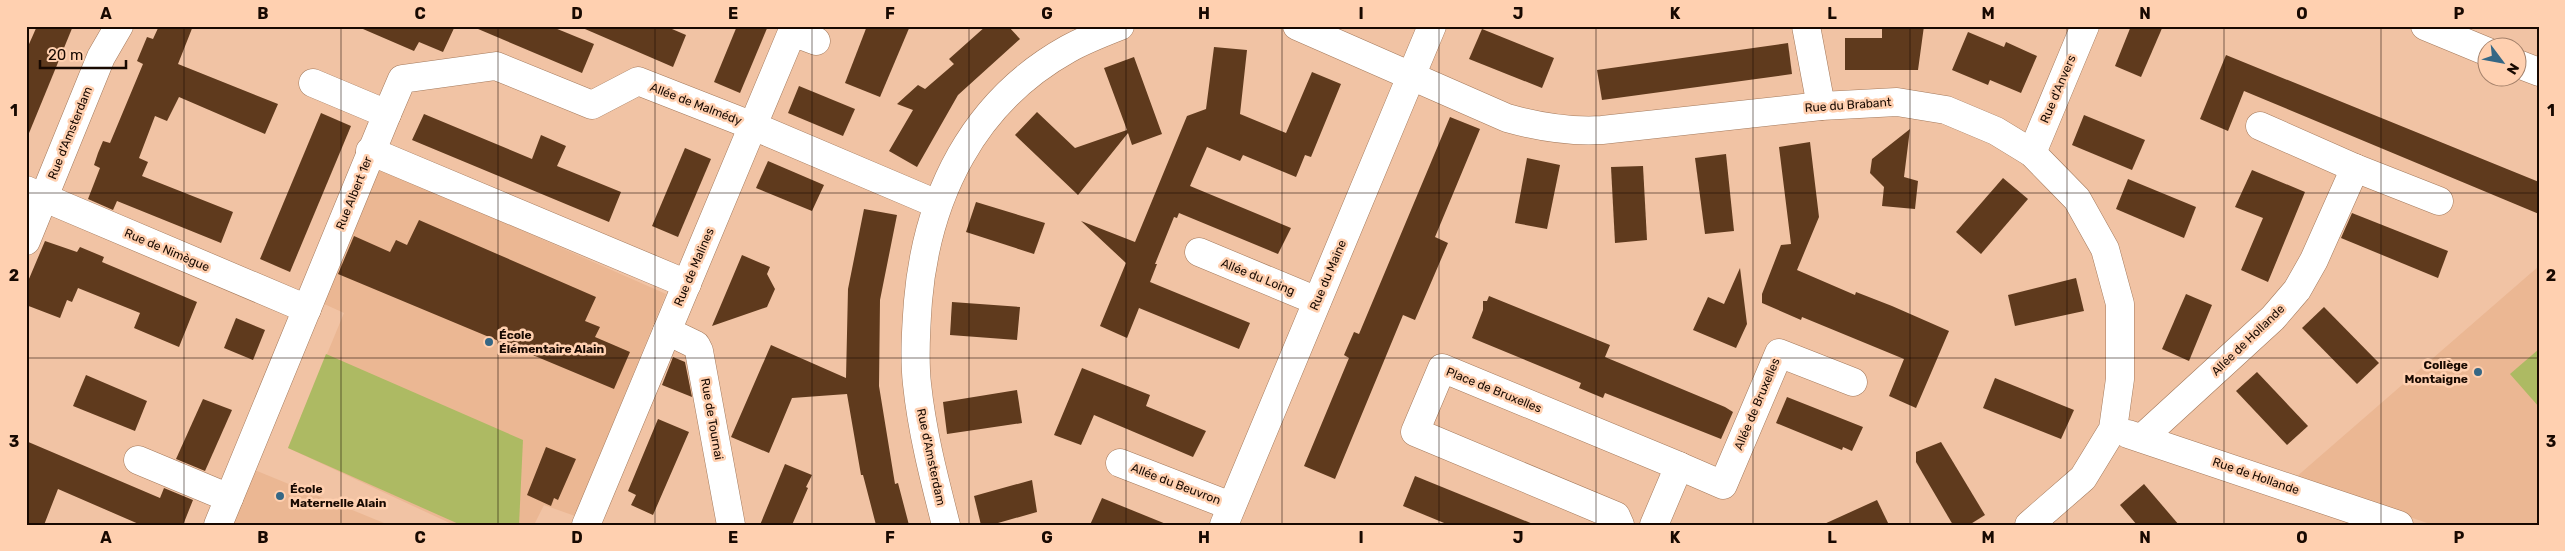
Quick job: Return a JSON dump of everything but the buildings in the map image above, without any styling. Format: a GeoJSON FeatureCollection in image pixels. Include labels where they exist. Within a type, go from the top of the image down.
{"type":"FeatureCollection","features":[{"type":"Feature","properties":{"kind":"street","name":"Rue d'Amsterdam"},"geometry":{"type":"LineString","coordinates":[[26,241],[35,194],[101,57],[119,26]]}},
{"type":"Feature","properties":{"kind":"street","name":"Rue d'Amsterdam"},"geometry":{"type":"LineString","coordinates":[[946,525],[924,436],[916,382],[916,330],[920,280],[937,204],[970,138],[1010,92],[1038,68],[1068,49],[1120,26]]}},
{"type":"Feature","properties":{"kind":"street"},"geometry":{"type":"LineString","coordinates":[[1297,26],[1412,75]]}},
{"type":"Feature","properties":{"kind":"street","name":"Rue du Maine"},"geometry":{"type":"LineString","coordinates":[[1228,515],[1432,26]]}},
{"type":"Feature","properties":{"kind":"street"},"geometry":{"type":"LineString","coordinates":[[1806,26],[1821,106]]}},
{"type":"Feature","properties":{"kind":"street","name":"Rue d'Anvers"},"geometry":{"type":"LineString","coordinates":[[2032,153],[2085,26]]}},
{"type":"Feature","properties":{"kind":"street"},"geometry":{"type":"LineString","coordinates":[[2425,26],[2478,48]]}},
{"type":"Feature","properties":{"kind":"street","name":"Rue de Malines"},"geometry":{"type":"LineString","coordinates":[[586,525],[792,32],[816,42]]}},
{"type":"Feature","properties":{"kind":"street","name":"Allée de Malmédy"},"geometry":{"type":"LineString","coordinates":[[370,151],[402,79],[496,66],[592,105],[638,81],[753,126],[937,204]]}},
{"type":"Feature","properties":{"kind":"street","name":"Rue du Brabant"},"geometry":{"type":"LineString","coordinates":[[1412,75],[1507,118],[1533,126],[1573,131],[1602,130],[1821,106],[1897,102],[1946,110],[1996,131],[2032,153],[2077,199],[2104,249],[2120,304],[2120,379],[2113,429],[2083,478],[2029,525]]}},
{"type":"Feature","properties":{"kind":"street"},"geometry":{"type":"LineString","coordinates":[[314,83],[387,114]]}},
{"type":"Feature","properties":{"kind":"street"},"geometry":{"type":"LineString","coordinates":[[2260,126],[2355,168],[2439,201]]}},
{"type":"Feature","properties":{"kind":"street","name":"Rue Albert 1er"},"geometry":{"type":"LineString","coordinates":[[218,525],[370,151],[687,284]]}},
{"type":"Feature","properties":{"kind":"street","name":"Allée de Hollande"},"geometry":{"type":"LineString","coordinates":[[2142,438],[2273,318],[2297,290],[2314,260],[2355,168]]}},
{"type":"Feature","properties":{"kind":"street","name":"Rue de Nimègue"},"geometry":{"type":"LineString","coordinates":[[35,194],[307,309]]}},
{"type":"Feature","properties":{"kind":"street","name":"Allée du Loing"},"geometry":{"type":"LineString","coordinates":[[1199,252],[1317,301]]}},
{"type":"Feature","properties":{"kind":"street","name":"Rue de Tournai"},"geometry":{"type":"LineString","coordinates":[[667,331],[696,345],[700,350],[731,525]]}},
{"type":"Feature","properties":{"kind":"street","name":"Allée de Bruxelles"},"geometry":{"type":"LineString","coordinates":[[1679,466],[1723,485],[1779,353],[1853,382]]}},
{"type":"Feature","properties":{"kind":"street","name":"Place de Bruxelles"},"geometry":{"type":"LineString","coordinates":[[1620,525],[1616,516],[1415,432],[1442,368],[1679,466]]}},
{"type":"Feature","properties":{"kind":"street","name":"Rue de Hollande"},"geometry":{"type":"LineString","coordinates":[[2113,429],[2399,525]]}},
{"type":"Feature","properties":{"kind":"street"},"geometry":{"type":"LineString","coordinates":[[138,460],[229,498]]}},
{"type":"Feature","properties":{"kind":"street","name":"Allée du Beuvron"},"geometry":{"type":"LineString","coordinates":[[1120,463],[1228,515]]}},
{"type":"Feature","properties":{"kind":"street"},"geometry":{"type":"LineString","coordinates":[[1654,525],[1679,466]]}},
{"type":"Feature","properties":{"kind":"shaded area","name":"École Élémentaire Alain"},"geometry":{"type":"Polygon","coordinates":[[[378,167],[666,294],[575,516],[544,505],[534,525],[454,525],[288,448],[344,313],[322,303],[378,167]]]}},
{"type":"Feature","properties":{"kind":"shaded area","name":"Collège Montaigne"},"geometry":{"type":"Polygon","coordinates":[[[2539,266],[2539,525],[2433,525],[2295,478],[2539,266]]]}},
{"type":"Feature","properties":{"kind":"shaded area","name":"École Maternelle Alain"},"geometry":{"type":"Polygon","coordinates":[[[252,469],[384,523],[383,525],[230,525],[252,469]]]}},
{"type":"Feature","properties":{"kind":"green space"},"geometry":{"type":"Polygon","coordinates":[[[2539,349],[2539,407],[2510,374],[2539,349]]]}},
{"type":"Feature","properties":{"kind":"green space"},"geometry":{"type":"Polygon","coordinates":[[[326,354],[523,440],[519,525],[461,525],[288,448],[326,354]]]}},
{"type":"Feature","properties":{"kind":"place","name":"École Élémentaire Alain"},"geometry":{"type":"Point","coordinates":[489,342]}},
{"type":"Feature","properties":{"kind":"place","name":"Collège Montaigne"},"geometry":{"type":"Point","coordinates":[2478,372]}},
{"type":"Feature","properties":{"kind":"place","name":"École Maternelle Alain"},"geometry":{"type":"Point","coordinates":[280,496]}}]}
